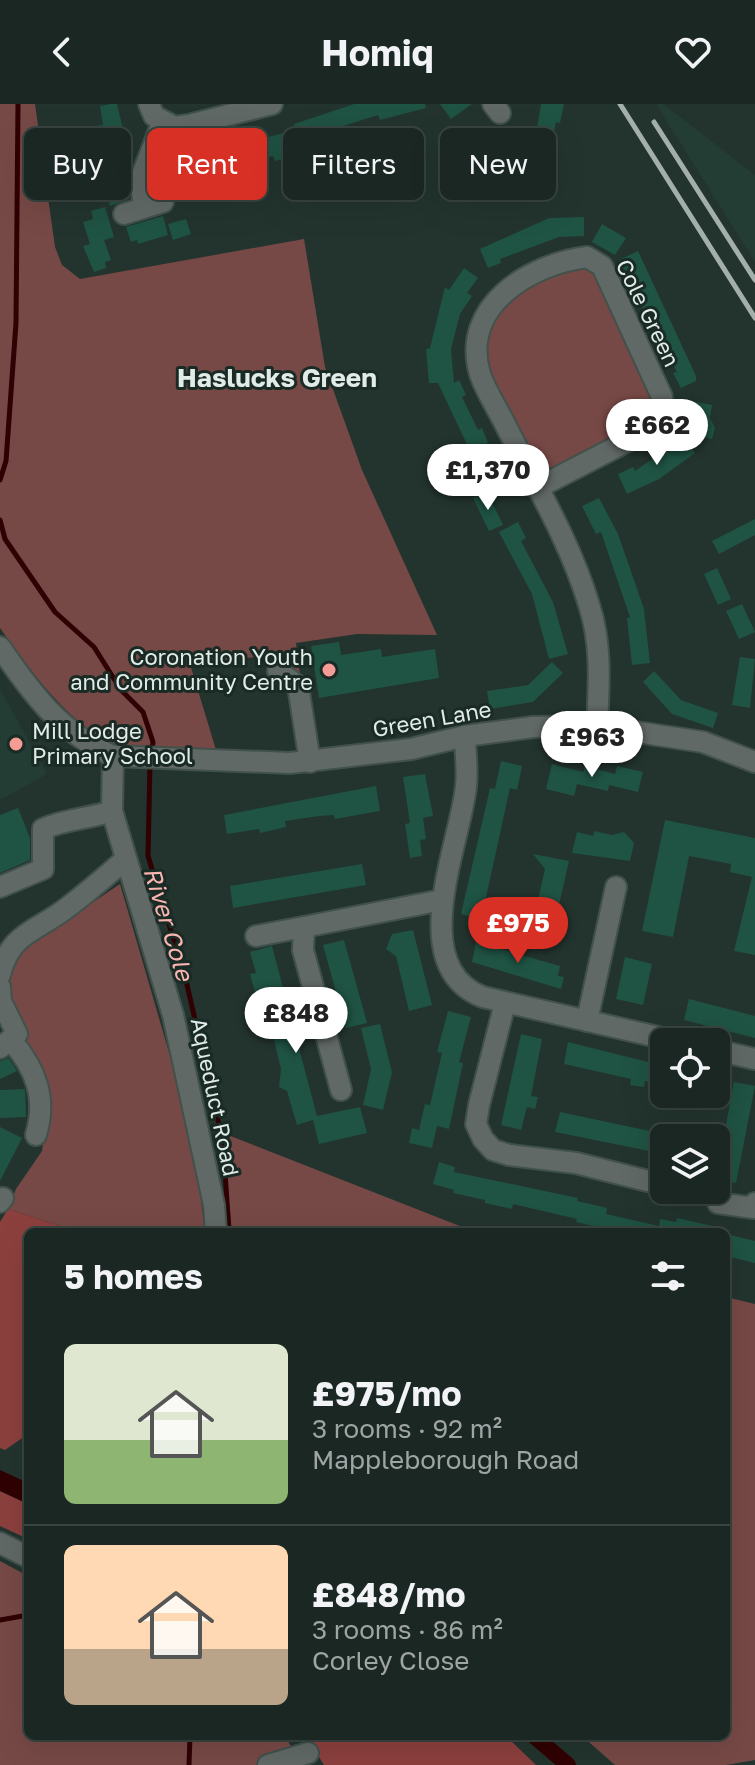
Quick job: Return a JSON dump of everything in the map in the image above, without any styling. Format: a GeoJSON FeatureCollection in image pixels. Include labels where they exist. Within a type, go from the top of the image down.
{"type":"FeatureCollection","features":[{"type":"Feature","properties":{"kind":"street"},"geometry":{"type":"LineString","coordinates":[[149,104],[154,116],[162,123],[189,125],[272,104]]}},
{"type":"Feature","properties":{"kind":"street"},"geometry":{"type":"LineString","coordinates":[[124,214],[154,204],[140,180],[162,123]]}},
{"type":"Feature","properties":{"kind":"street","name":"Cole Green"},"geometry":{"type":"LineString","coordinates":[[537,488],[653,428],[661,416],[662,397],[626,316],[602,266],[587,257],[565,260],[500,294],[489,307],[478,335],[480,373],[537,488],[589,605],[599,662],[597,726]]}},
{"type":"Feature","properties":{"kind":"street"},"geometry":{"type":"LineString","coordinates":[[0,647],[51,716],[80,739],[113,756]]}},
{"type":"Feature","properties":{"kind":"street"},"geometry":{"type":"LineString","coordinates":[[278,671],[298,686],[310,762]]}},
{"type":"Feature","properties":{"kind":"street","name":"Green Lane"},"geometry":{"type":"LineString","coordinates":[[113,756],[310,762],[411,749],[465,736],[533,727],[597,726],[703,742],[755,760]]}},
{"type":"Feature","properties":{"kind":"street"},"geometry":{"type":"LineString","coordinates":[[465,736],[466,785],[442,900],[443,939],[455,974],[474,994],[650,1035]]}},
{"type":"Feature","properties":{"kind":"street","name":"Aqueduct Road"},"geometry":{"type":"LineString","coordinates":[[113,756],[112,811],[173,1015],[214,1205],[216,1228]]}},
{"type":"Feature","properties":{"kind":"street"},"geometry":{"type":"LineString","coordinates":[[0,887],[43,869],[43,829],[61,820],[86,820],[112,811]]}},
{"type":"Feature","properties":{"kind":"street"},"geometry":{"type":"LineString","coordinates":[[0,975],[4,957],[25,934],[64,910],[126,859]]}},
{"type":"Feature","properties":{"kind":"street"},"geometry":{"type":"LineString","coordinates":[[587,1021],[616,887]]}},
{"type":"Feature","properties":{"kind":"street"},"geometry":{"type":"LineString","coordinates":[[256,936],[442,900]]}},
{"type":"Feature","properties":{"kind":"street"},"geometry":{"type":"LineString","coordinates":[[590,902],[612,907]]}},
{"type":"Feature","properties":{"kind":"street"},"geometry":{"type":"LineString","coordinates":[[304,927],[303,950],[346,1067],[341,1090]]}},
{"type":"Feature","properties":{"kind":"street"},"geometry":{"type":"LineString","coordinates":[[0,987],[1,1001],[17,1034],[6,1045],[31,1064],[41,1096],[36,1135]]}},
{"type":"Feature","properties":{"kind":"street"},"geometry":{"type":"LineString","coordinates":[[505,1003],[479,1105],[476,1124],[483,1139],[493,1150],[509,1155],[576,1163],[648,1181]]}},
{"type":"Feature","properties":{"kind":"street"},"geometry":{"type":"LineString","coordinates":[[730,1053],[755,1059]]}},
{"type":"Feature","properties":{"kind":"street"},"geometry":{"type":"LineString","coordinates":[[725,1204],[754,1208],[755,1203]]}},
{"type":"Feature","properties":{"kind":"street"},"geometry":{"type":"LineString","coordinates":[[0,1543],[24,1555]]}},
{"type":"Feature","properties":{"kind":"street"},"geometry":{"type":"LineString","coordinates":[[268,1765],[303,1755]]}},
{"type":"Feature","properties":{"kind":"shaded area"},"geometry":{"type":"Polygon","coordinates":[[[0,104],[35,104],[38,128],[24,128],[24,200],[48,200],[55,247],[62,265],[80,279],[304,239],[325,367],[362,470],[437,635],[357,634],[296,643],[300,675],[275,655],[190,664],[216,750],[182,752],[134,749],[104,738],[86,727],[53,697],[0,628],[0,104]]]}},
{"type":"Feature","properties":{"kind":"shaded area"},"geometry":{"type":"Polygon","coordinates":[[[656,104],[663,104],[755,175],[755,262],[656,104]]]}},
{"type":"Feature","properties":{"kind":"shaded area"},"geometry":{"type":"Polygon","coordinates":[[[587,257],[661,416],[537,488],[480,373],[489,307],[587,257]]]}},
{"type":"Feature","properties":{"kind":"shaded area","name":"Mill Lodge Primary School"},"geometry":{"type":"Polygon","coordinates":[[[0,689],[47,774],[0,800],[0,689]]]}},
{"type":"Feature","properties":{"kind":"shaded area"},"geometry":{"type":"Polygon","coordinates":[[[120,884],[170,1056],[198,1177],[204,1228],[61,1228],[8,1209],[16,1189],[42,1151],[49,1098],[12,1002],[8,974],[22,950],[120,884]]]}},
{"type":"Feature","properties":{"kind":"shaded area"},"geometry":{"type":"Polygon","coordinates":[[[228,1135],[465,1228],[232,1228],[223,1142],[228,1135]]]}},
{"type":"Feature","properties":{"kind":"shaded area"},"geometry":{"type":"Polygon","coordinates":[[[8,1209],[61,1226],[24,1228],[24,1437],[5,1450],[0,1448],[0,1222],[8,1209]]]}},
{"type":"Feature","properties":{"kind":"shaded area"},"geometry":{"type":"Polygon","coordinates":[[[730,1298],[755,1304],[755,1760],[726,1765],[615,1765],[587,1740],[730,1740],[730,1298]]]}},
{"type":"Feature","properties":{"kind":"shaded area"},"geometry":{"type":"Polygon","coordinates":[[[0,1470],[24,1481],[24,1502],[0,1491],[0,1470]]]}},
{"type":"Feature","properties":{"kind":"shaded area"},"geometry":{"type":"Polygon","coordinates":[[[0,1491],[24,1502],[24,1537],[0,1526],[0,1491]]]}},
{"type":"Feature","properties":{"kind":"shaded area"},"geometry":{"type":"Polygon","coordinates":[[[0,1561],[24,1574],[24,1740],[287,1740],[292,1748],[276,1765],[0,1765],[0,1561]]]}},
{"type":"Feature","properties":{"kind":"shaded area"},"geometry":{"type":"Polygon","coordinates":[[[308,1740],[510,1740],[536,1765],[324,1765],[308,1740]]]}},
{"type":"Feature","properties":{"kind":"building"},"geometry":{"type":"Polygon","coordinates":[[[117,104],[123,128],[94,128],[103,125],[100,106],[117,104]]]}},
{"type":"Feature","properties":{"kind":"building"},"geometry":{"type":"Polygon","coordinates":[[[354,104],[425,104],[426,108],[380,120],[378,115],[337,128],[295,128],[294,124],[354,104]]]}},
{"type":"Feature","properties":{"kind":"building"},"geometry":{"type":"Polygon","coordinates":[[[440,104],[472,104],[451,119],[440,104]]]}},
{"type":"Feature","properties":{"kind":"building"},"geometry":{"type":"Polygon","coordinates":[[[541,104],[564,104],[560,123],[556,122],[555,128],[537,128],[541,104]]]}},
{"type":"Feature","properties":{"kind":"building"},"geometry":{"type":"Polygon","coordinates":[[[283,133],[283,159],[275,161],[273,156],[267,158],[267,137],[283,133]]]}},
{"type":"Feature","properties":{"kind":"building"},"geometry":{"type":"Polygon","coordinates":[[[108,200],[126,200],[110,206],[108,200]]]}},
{"type":"Feature","properties":{"kind":"building"},"geometry":{"type":"Polygon","coordinates":[[[105,207],[114,237],[104,240],[111,260],[105,262],[106,268],[94,272],[83,246],[90,244],[83,222],[93,219],[91,211],[105,207]]]}},
{"type":"Feature","properties":{"kind":"building"},"geometry":{"type":"Polygon","coordinates":[[[163,216],[168,235],[138,244],[137,240],[131,242],[126,227],[163,216]]]}},
{"type":"Feature","properties":{"kind":"building"},"geometry":{"type":"Polygon","coordinates":[[[584,217],[584,236],[559,237],[500,259],[501,263],[488,268],[480,249],[549,218],[584,217]]]}},
{"type":"Feature","properties":{"kind":"building"},"geometry":{"type":"Polygon","coordinates":[[[186,219],[191,234],[173,240],[168,224],[186,219]]]}},
{"type":"Feature","properties":{"kind":"building"},"geometry":{"type":"Polygon","coordinates":[[[602,224],[626,238],[615,255],[592,242],[602,224]]]}},
{"type":"Feature","properties":{"kind":"building"},"geometry":{"type":"Polygon","coordinates":[[[638,251],[696,376],[696,381],[681,388],[673,373],[677,372],[642,307],[645,305],[629,271],[625,272],[619,260],[638,251]]]}},
{"type":"Feature","properties":{"kind":"building"},"geometry":{"type":"Polygon","coordinates":[[[464,268],[478,278],[467,293],[472,296],[460,314],[451,349],[454,383],[459,380],[466,395],[462,397],[478,430],[482,428],[488,443],[482,445],[499,482],[480,490],[465,458],[472,455],[438,383],[429,383],[426,349],[430,348],[445,287],[449,290],[464,268]]]}},
{"type":"Feature","properties":{"kind":"building"},"geometry":{"type":"Polygon","coordinates":[[[691,401],[712,405],[710,418],[715,428],[712,439],[689,434],[691,401]]]}},
{"type":"Feature","properties":{"kind":"building"},"geometry":{"type":"Polygon","coordinates":[[[684,437],[695,453],[659,479],[627,494],[618,474],[633,467],[635,471],[684,437]]]}},
{"type":"Feature","properties":{"kind":"building"},"geometry":{"type":"Polygon","coordinates":[[[487,492],[503,525],[489,531],[473,498],[487,492]]]}},
{"type":"Feature","properties":{"kind":"building"},"geometry":{"type":"Polygon","coordinates":[[[599,498],[618,534],[644,609],[650,663],[632,665],[627,618],[630,617],[601,532],[596,534],[582,506],[599,498]]]}},
{"type":"Feature","properties":{"kind":"building"},"geometry":{"type":"Polygon","coordinates":[[[755,519],[755,535],[719,554],[712,541],[755,519]]]}},
{"type":"Feature","properties":{"kind":"building"},"geometry":{"type":"Polygon","coordinates":[[[518,522],[526,538],[521,541],[553,602],[568,654],[549,659],[532,594],[499,532],[518,522]]]}},
{"type":"Feature","properties":{"kind":"building"},"geometry":{"type":"Polygon","coordinates":[[[717,568],[731,599],[718,605],[704,574],[717,568]]]}},
{"type":"Feature","properties":{"kind":"building"},"geometry":{"type":"Polygon","coordinates":[[[742,604],[755,632],[739,639],[726,611],[742,604]]]}},
{"type":"Feature","properties":{"kind":"building"},"geometry":{"type":"Polygon","coordinates":[[[339,642],[341,655],[381,649],[382,657],[435,649],[439,678],[319,698],[311,646],[339,642]]]}},
{"type":"Feature","properties":{"kind":"building"},"geometry":{"type":"Polygon","coordinates":[[[740,657],[755,659],[750,708],[732,705],[740,657]]]}},
{"type":"Feature","properties":{"kind":"building"},"geometry":{"type":"Polygon","coordinates":[[[552,662],[563,673],[533,702],[490,709],[487,691],[528,685],[552,662]]]}},
{"type":"Feature","properties":{"kind":"building"},"geometry":{"type":"Polygon","coordinates":[[[654,671],[681,700],[718,713],[713,728],[672,714],[643,682],[654,671]]]}},
{"type":"Feature","properties":{"kind":"building"},"geometry":{"type":"Polygon","coordinates":[[[501,761],[522,766],[517,790],[510,788],[481,920],[461,914],[490,788],[495,789],[501,761]]]}},
{"type":"Feature","properties":{"kind":"building"},"geometry":{"type":"Polygon","coordinates":[[[552,764],[583,772],[585,766],[615,774],[617,766],[643,772],[638,792],[609,785],[608,791],[577,784],[574,796],[546,789],[552,764]]]}},
{"type":"Feature","properties":{"kind":"building"},"geometry":{"type":"Polygon","coordinates":[[[425,774],[433,816],[423,818],[426,839],[420,840],[422,856],[410,858],[405,824],[410,823],[403,777],[425,774]]]}},
{"type":"Feature","properties":{"kind":"building"},"geometry":{"type":"Polygon","coordinates":[[[376,786],[380,811],[335,819],[334,815],[285,821],[286,827],[260,833],[259,829],[227,834],[224,815],[376,786]]]}},
{"type":"Feature","properties":{"kind":"building"},"geometry":{"type":"Polygon","coordinates":[[[18,808],[30,838],[30,860],[0,873],[0,815],[18,808]]]}},
{"type":"Feature","properties":{"kind":"building"},"geometry":{"type":"Polygon","coordinates":[[[665,820],[755,838],[755,955],[734,951],[752,877],[730,872],[731,864],[689,856],[673,937],[642,931],[665,820]]]}},
{"type":"Feature","properties":{"kind":"building"},"geometry":{"type":"Polygon","coordinates":[[[594,831],[612,835],[624,832],[634,843],[630,861],[572,853],[577,832],[593,836],[594,831]]]}},
{"type":"Feature","properties":{"kind":"building"},"geometry":{"type":"Polygon","coordinates":[[[533,854],[569,861],[556,918],[566,920],[561,940],[539,934],[545,911],[536,909],[545,869],[533,854]]]}},
{"type":"Feature","properties":{"kind":"building"},"geometry":{"type":"Polygon","coordinates":[[[362,864],[366,885],[233,908],[230,886],[362,864]]]}},
{"type":"Feature","properties":{"kind":"building"},"geometry":{"type":"Polygon","coordinates":[[[413,930],[432,1005],[409,1011],[396,956],[386,949],[392,934],[413,930]]]}},
{"type":"Feature","properties":{"kind":"building"},"geometry":{"type":"Polygon","coordinates":[[[344,940],[367,1023],[346,1028],[323,945],[344,940]]]}},
{"type":"Feature","properties":{"kind":"building"},"geometry":{"type":"Polygon","coordinates":[[[476,942],[560,966],[558,976],[564,977],[561,989],[472,962],[476,942]]]}},
{"type":"Feature","properties":{"kind":"building"},"geometry":{"type":"Polygon","coordinates":[[[272,946],[317,1116],[360,1107],[367,1133],[319,1144],[313,1120],[297,1125],[287,1091],[279,1087],[281,1069],[270,1023],[264,1025],[250,974],[256,973],[250,952],[272,946]]]}},
{"type":"Feature","properties":{"kind":"building"},"geometry":{"type":"Polygon","coordinates":[[[625,957],[652,964],[643,1005],[616,999],[625,957]]]}},
{"type":"Feature","properties":{"kind":"building"},"geometry":{"type":"Polygon","coordinates":[[[689,999],[755,1016],[755,1038],[730,1032],[730,1028],[716,1028],[684,1020],[689,999]]]}},
{"type":"Feature","properties":{"kind":"building"},"geometry":{"type":"Polygon","coordinates":[[[448,1011],[471,1017],[459,1062],[463,1063],[449,1129],[437,1126],[432,1148],[409,1143],[412,1128],[419,1130],[425,1104],[430,1105],[442,1053],[437,1052],[448,1011]]]}},
{"type":"Feature","properties":{"kind":"building"},"geometry":{"type":"Polygon","coordinates":[[[380,1024],[392,1072],[383,1110],[363,1105],[371,1069],[361,1028],[380,1024]]]}},
{"type":"Feature","properties":{"kind":"building"},"geometry":{"type":"Polygon","coordinates":[[[521,1034],[542,1039],[531,1096],[538,1097],[535,1109],[527,1107],[521,1130],[501,1125],[521,1034]]]}},
{"type":"Feature","properties":{"kind":"building"},"geometry":{"type":"Polygon","coordinates":[[[568,1042],[650,1062],[650,1082],[645,1081],[644,1087],[630,1085],[631,1079],[564,1064],[568,1042]]]}},
{"type":"Feature","properties":{"kind":"building"},"geometry":{"type":"Polygon","coordinates":[[[9,1058],[17,1071],[0,1079],[0,1061],[9,1058]]]}},
{"type":"Feature","properties":{"kind":"building"},"geometry":{"type":"Polygon","coordinates":[[[734,1082],[755,1086],[736,1183],[730,1182],[730,1124],[726,1124],[734,1082]]]}},
{"type":"Feature","properties":{"kind":"building"},"geometry":{"type":"Polygon","coordinates":[[[25,1089],[26,1117],[0,1118],[0,1090],[25,1089]]]}},
{"type":"Feature","properties":{"kind":"building"},"geometry":{"type":"Polygon","coordinates":[[[560,1112],[650,1131],[650,1151],[555,1132],[560,1112]]]}},
{"type":"Feature","properties":{"kind":"building"},"geometry":{"type":"Polygon","coordinates":[[[0,1127],[22,1138],[0,1181],[0,1127]]]}},
{"type":"Feature","properties":{"kind":"building"},"geometry":{"type":"Polygon","coordinates":[[[439,1162],[455,1167],[454,1172],[578,1198],[577,1201],[607,1208],[606,1214],[659,1226],[660,1219],[676,1222],[677,1218],[717,1227],[602,1228],[513,1204],[512,1209],[485,1203],[485,1200],[453,1193],[454,1190],[433,1184],[439,1162]]]}},
{"type":"Feature","properties":{"kind":"building"},"geometry":{"type":"Polygon","coordinates":[[[730,1235],[755,1241],[755,1263],[730,1257],[730,1235]]]}},
{"type":"Feature","properties":{"kind":"waterway","name":"River Cole"},"geometry":{"type":"LineString","coordinates":[[0,480],[6,461],[16,323],[18,104]]}},
{"type":"Feature","properties":{"kind":"waterway","name":"River Cole"},"geometry":{"type":"LineString","coordinates":[[0,520],[5,539],[55,612],[94,647],[121,690],[143,712],[153,742],[152,751]]}},
{"type":"Feature","properties":{"kind":"waterway","name":"River Cole"},"geometry":{"type":"LineString","coordinates":[[150,764],[148,856],[185,976],[223,1142],[229,1228]]}},
{"type":"Feature","properties":{"kind":"waterway"},"geometry":{"type":"LineString","coordinates":[[0,1620],[24,1616]]}},
{"type":"Feature","properties":{"kind":"waterway","name":"River Cole"},"geometry":{"type":"LineString","coordinates":[[189,1765],[190,1740]]}},
{"type":"Feature","properties":{"kind":"waterway"},"geometry":{"type":"LineString","coordinates":[[539,1740],[568,1765]]}},
{"type":"Feature","properties":{"kind":"railway"},"geometry":{"type":"LineString","coordinates":[[620,104],[755,318]]}},
{"type":"Feature","properties":{"kind":"railway"},"geometry":{"type":"LineString","coordinates":[[654,122],[755,280]]}},
{"type":"Feature","properties":{"kind":"place","name":"Coronation Youth and Community Centre"},"geometry":{"type":"Point","coordinates":[329,670]}},
{"type":"Feature","properties":{"kind":"place","name":"Mill Lodge Primary School"},"geometry":{"type":"Point","coordinates":[16,744]}},
{"type":"Feature","properties":{"kind":"district","name":"Haslucks Green"},"geometry":{"type":"Point","coordinates":[277,378]}}]}
